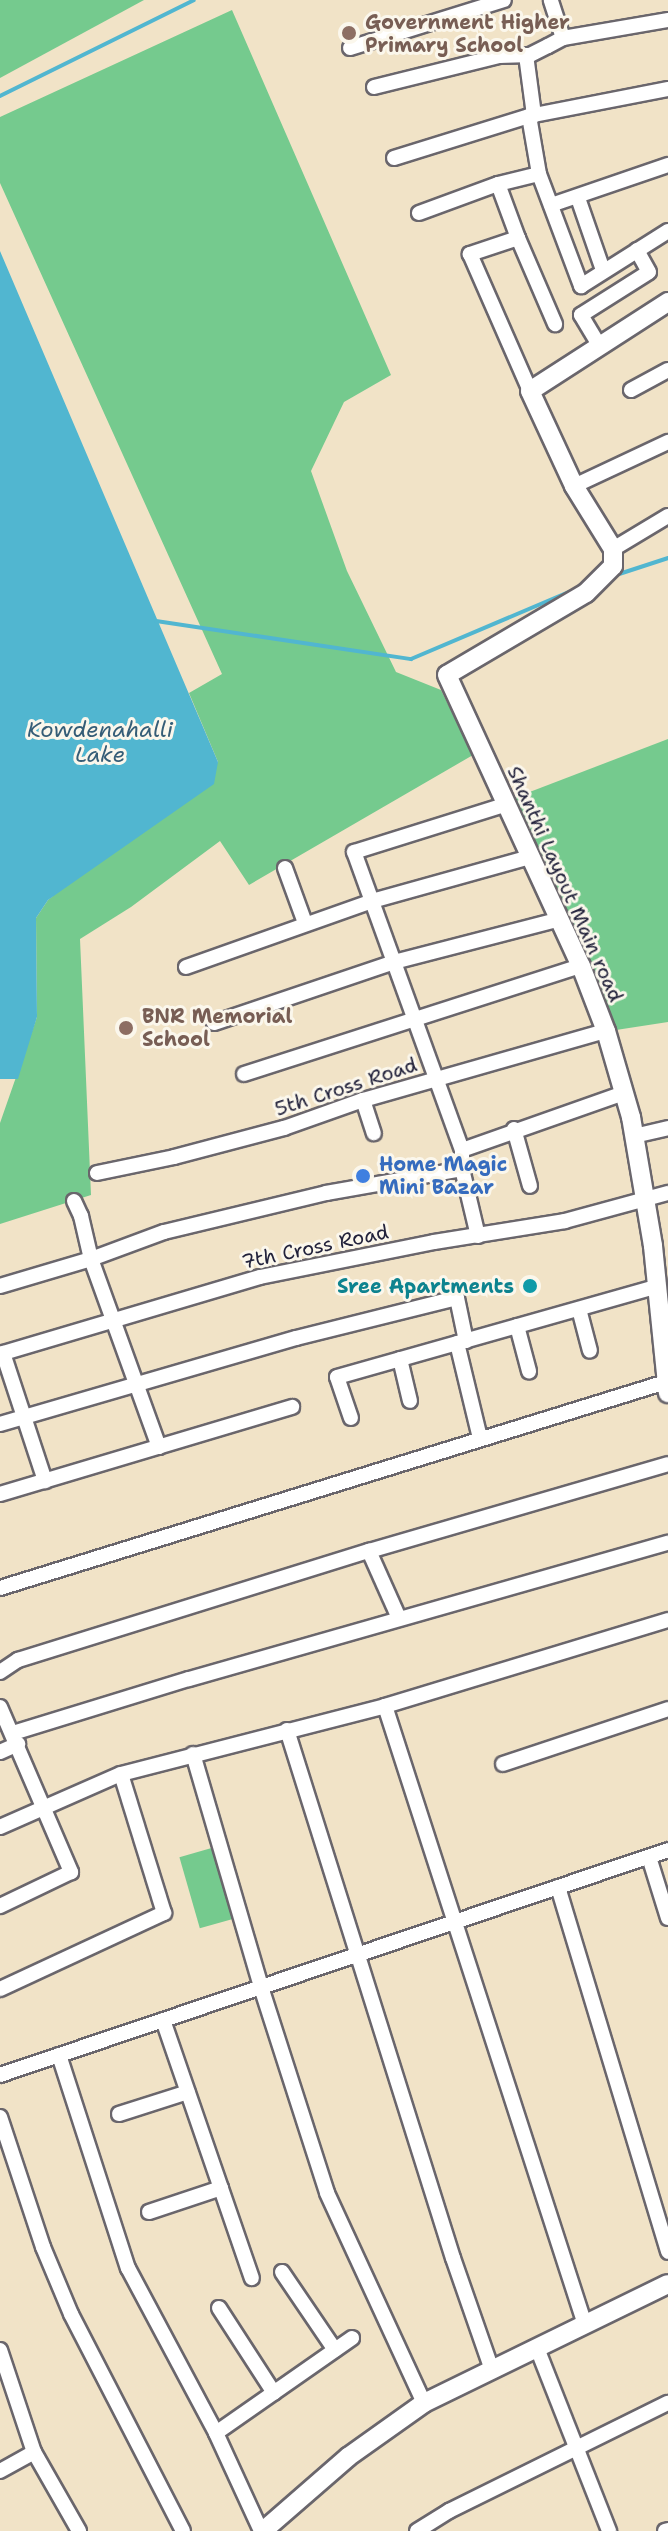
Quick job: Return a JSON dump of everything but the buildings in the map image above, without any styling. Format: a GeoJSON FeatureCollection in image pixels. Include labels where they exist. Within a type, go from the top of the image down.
{"type":"FeatureCollection","features":[{"type":"Feature","properties":{"kind":"street"},"geometry":{"type":"LineString","coordinates":[[350,48],[504,0]]}},
{"type":"Feature","properties":{"kind":"street"},"geometry":{"type":"LineString","coordinates":[[551,0],[563,38]]}},
{"type":"Feature","properties":{"kind":"street"},"geometry":{"type":"LineString","coordinates":[[374,87],[499,56],[526,55],[563,38],[668,20]]}},
{"type":"Feature","properties":{"kind":"street"},"geometry":{"type":"LineString","coordinates":[[526,55],[539,174],[581,286],[668,231]]}},
{"type":"Feature","properties":{"kind":"street"},"geometry":{"type":"LineString","coordinates":[[394,158],[531,116],[668,89]]}},
{"type":"Feature","properties":{"kind":"street"},"geometry":{"type":"LineString","coordinates":[[551,205],[668,165]]}},
{"type":"Feature","properties":{"kind":"street"},"geometry":{"type":"LineString","coordinates":[[419,213],[498,184],[539,174]]}},
{"type":"Feature","properties":{"kind":"street"},"geometry":{"type":"LineString","coordinates":[[498,184],[555,324]]}},
{"type":"Feature","properties":{"kind":"street"},"geometry":{"type":"LineString","coordinates":[[578,198],[603,270]]}},
{"type":"Feature","properties":{"kind":"street"},"geometry":{"type":"LineString","coordinates":[[518,238],[470,254],[574,486],[613,549],[668,516]]}},
{"type":"Feature","properties":{"kind":"street"},"geometry":{"type":"LineString","coordinates":[[599,345],[581,315],[649,272],[637,250]]}},
{"type":"Feature","properties":{"kind":"street"},"geometry":{"type":"LineString","coordinates":[[530,391],[668,302]]}},
{"type":"Feature","properties":{"kind":"street"},"geometry":{"type":"LineString","coordinates":[[631,390],[668,370]]}},
{"type":"Feature","properties":{"kind":"street"},"geometry":{"type":"LineString","coordinates":[[574,486],[668,442]]}},
{"type":"Feature","properties":{"kind":"street","name":"Shanthi Layout Main road"},"geometry":{"type":"LineString","coordinates":[[613,549],[613,566],[586,593],[447,675],[581,966],[606,1031],[634,1136],[653,1246],[664,1332],[667,1388]]}},
{"type":"Feature","properties":{"kind":"street"},"geometry":{"type":"LineString","coordinates":[[478,1236],[462,1169],[462,1150],[354,852],[507,804]]}},
{"type":"Feature","properties":{"kind":"street"},"geometry":{"type":"LineString","coordinates":[[186,967],[372,901],[530,857]]}},
{"type":"Feature","properties":{"kind":"street"},"geometry":{"type":"LineString","coordinates":[[285,868],[305,923]]}},
{"type":"Feature","properties":{"kind":"street"},"geometry":{"type":"LineString","coordinates":[[214,1023],[394,962],[560,919]]}},
{"type":"Feature","properties":{"kind":"street"},"geometry":{"type":"LineString","coordinates":[[244,1074],[581,966]]}},
{"type":"Feature","properties":{"kind":"street","name":"5th Cross Road"},"geometry":{"type":"LineString","coordinates":[[97,1173],[270,1132],[363,1100],[606,1031]]}},
{"type":"Feature","properties":{"kind":"street"},"geometry":{"type":"LineString","coordinates":[[462,1150],[514,1129],[624,1093]]}},
{"type":"Feature","properties":{"kind":"street"},"geometry":{"type":"LineString","coordinates":[[363,1100],[374,1133]]}},
{"type":"Feature","properties":{"kind":"street"},"geometry":{"type":"LineString","coordinates":[[634,1136],[668,1128]]}},
{"type":"Feature","properties":{"kind":"street"},"geometry":{"type":"LineString","coordinates":[[514,1129],[530,1186]]}},
{"type":"Feature","properties":{"kind":"street"},"geometry":{"type":"LineString","coordinates":[[0,1286],[91,1259],[164,1232],[326,1193],[462,1169]]}},
{"type":"Feature","properties":{"kind":"street","name":"7th Cross Road"},"geometry":{"type":"LineString","coordinates":[[1,1353],[260,1277],[565,1221],[668,1193]]}},
{"type":"Feature","properties":{"kind":"street"},"geometry":{"type":"LineString","coordinates":[[74,1201],[81,1216],[91,1259],[159,1447]]}},
{"type":"Feature","properties":{"kind":"street"},"geometry":{"type":"LineString","coordinates":[[351,1418],[337,1377],[656,1287]]}},
{"type":"Feature","properties":{"kind":"street"},"geometry":{"type":"LineString","coordinates":[[0,1424],[136,1382],[457,1298],[480,1438]]}},
{"type":"Feature","properties":{"kind":"street"},"geometry":{"type":"LineString","coordinates":[[579,1309],[590,1351]]}},
{"type":"Feature","properties":{"kind":"street"},"geometry":{"type":"LineString","coordinates":[[517,1326],[529,1371]]}},
{"type":"Feature","properties":{"kind":"street"},"geometry":{"type":"LineString","coordinates":[[1,1353],[45,1481]]}},
{"type":"Feature","properties":{"kind":"street"},"geometry":{"type":"LineString","coordinates":[[400,1359],[410,1401]]}},
{"type":"Feature","properties":{"kind":"street"},"geometry":{"type":"LineString","coordinates":[[0,1588],[480,1438],[667,1388]]}},
{"type":"Feature","properties":{"kind":"street"},"geometry":{"type":"LineString","coordinates":[[0,1494],[292,1407]]}},
{"type":"Feature","properties":{"kind":"street"},"geometry":{"type":"LineString","coordinates":[[0,1672],[18,1660],[369,1551],[668,1464]]}},
{"type":"Feature","properties":{"kind":"street"},"geometry":{"type":"LineString","coordinates":[[0,1752],[16,1738],[399,1618],[668,1543]]}},
{"type":"Feature","properties":{"kind":"street"},"geometry":{"type":"LineString","coordinates":[[369,1551],[399,1618]]}},
{"type":"Feature","properties":{"kind":"street"},"geometry":{"type":"LineString","coordinates":[[0,1827],[121,1774],[385,1706],[668,1620]]}},
{"type":"Feature","properties":{"kind":"street"},"geometry":{"type":"LineString","coordinates":[[385,1706],[585,2325]]}},
{"type":"Feature","properties":{"kind":"street"},"geometry":{"type":"LineString","coordinates":[[0,1707],[16,1738],[71,1872],[0,1906]]}},
{"type":"Feature","properties":{"kind":"street"},"geometry":{"type":"LineString","coordinates":[[503,1764],[668,1709]]}},
{"type":"Feature","properties":{"kind":"street"},"geometry":{"type":"LineString","coordinates":[[287,1730],[453,2258],[492,2370]]}},
{"type":"Feature","properties":{"kind":"street"},"geometry":{"type":"LineString","coordinates":[[193,1754],[261,1987],[327,2193],[424,2403]]}},
{"type":"Feature","properties":{"kind":"street"},"geometry":{"type":"LineString","coordinates":[[0,1989],[164,1913],[121,1774]]}},
{"type":"Feature","properties":{"kind":"street"},"geometry":{"type":"LineString","coordinates":[[0,2075],[668,1850]]}},
{"type":"Feature","properties":{"kind":"street"},"geometry":{"type":"LineString","coordinates":[[649,1857],[668,1918]]}},
{"type":"Feature","properties":{"kind":"street"},"geometry":{"type":"LineString","coordinates":[[558,1887],[668,2252]]}},
{"type":"Feature","properties":{"kind":"street"},"geometry":{"type":"LineString","coordinates":[[163,2020],[252,2278]]}},
{"type":"Feature","properties":{"kind":"street"},"geometry":{"type":"LineString","coordinates":[[59,2055],[119,2247],[216,2433],[262,2531],[348,2457],[424,2403],[668,2284]]}},
{"type":"Feature","properties":{"kind":"street"},"geometry":{"type":"LineString","coordinates":[[119,2114],[188,2092]]}},
{"type":"Feature","properties":{"kind":"street"},"geometry":{"type":"LineString","coordinates":[[0,2117],[43,2247],[71,2314],[183,2531]]}},
{"type":"Feature","properties":{"kind":"street"},"geometry":{"type":"LineString","coordinates":[[149,2212],[221,2188]]}},
{"type":"Feature","properties":{"kind":"street"},"geometry":{"type":"LineString","coordinates":[[282,2272],[335,2350]]}},
{"type":"Feature","properties":{"kind":"street"},"geometry":{"type":"LineString","coordinates":[[219,2308],[274,2393]]}},
{"type":"Feature","properties":{"kind":"street"},"geometry":{"type":"LineString","coordinates":[[216,2433],[352,2338]]}},
{"type":"Feature","properties":{"kind":"street"},"geometry":{"type":"LineString","coordinates":[[537,2348],[609,2531]]}},
{"type":"Feature","properties":{"kind":"street"},"geometry":{"type":"LineString","coordinates":[[0,2350],[34,2452],[79,2531]]}},
{"type":"Feature","properties":{"kind":"street"},"geometry":{"type":"LineString","coordinates":[[417,2531],[449,2511],[668,2403]]}},
{"type":"Feature","properties":{"kind":"street"},"geometry":{"type":"LineString","coordinates":[[0,2471],[34,2452]]}},
{"type":"Feature","properties":{"kind":"green space"},"geometry":{"type":"Polygon","coordinates":[[[0,0],[144,0],[0,78],[0,0]]]}},
{"type":"Feature","properties":{"kind":"green space"},"geometry":{"type":"Polygon","coordinates":[[[232,10],[391,375],[344,402],[311,471],[347,571],[396,672],[441,690],[473,755],[249,885],[220,841],[131,907],[80,939],[91,1195],[0,1224],[0,1123],[37,1017],[36,918],[48,900],[218,762],[189,693],[222,674],[0,183],[0,117],[232,10]]]}},
{"type":"Feature","properties":{"kind":"green space"},"geometry":{"type":"Polygon","coordinates":[[[668,739],[668,1022],[616,1030],[514,798],[668,739]]]}},
{"type":"Feature","properties":{"kind":"green space"},"geometry":{"type":"Polygon","coordinates":[[[215,1847],[235,1918],[200,1928],[179,1857],[215,1847]]]}},
{"type":"Feature","properties":{"kind":"water","name":"Kowdenahalli Lake"},"geometry":{"type":"Polygon","coordinates":[[[0,251],[218,762],[214,784],[48,900],[36,918],[37,1017],[18,1079],[0,1079],[0,251]]]}},
{"type":"Feature","properties":{"kind":"waterway"},"geometry":{"type":"LineString","coordinates":[[0,96],[194,0]]}},
{"type":"Feature","properties":{"kind":"waterway"},"geometry":{"type":"LineString","coordinates":[[613,576],[668,558]]}},
{"type":"Feature","properties":{"kind":"waterway"},"geometry":{"type":"LineString","coordinates":[[156,621],[411,659],[578,588]]}},
{"type":"Feature","properties":{"kind":"place","name":"Government Higher Primary School"},"geometry":{"type":"Point","coordinates":[349,33]}},
{"type":"Feature","properties":{"kind":"place","name":"BNR Memorial School"},"geometry":{"type":"Point","coordinates":[126,1028]}},
{"type":"Feature","properties":{"kind":"place","name":"Home Magic Mini Bazar"},"geometry":{"type":"Point","coordinates":[363,1176]}},
{"type":"Feature","properties":{"kind":"place","name":"Sree Apartments"},"geometry":{"type":"Point","coordinates":[530,1286]}}]}
